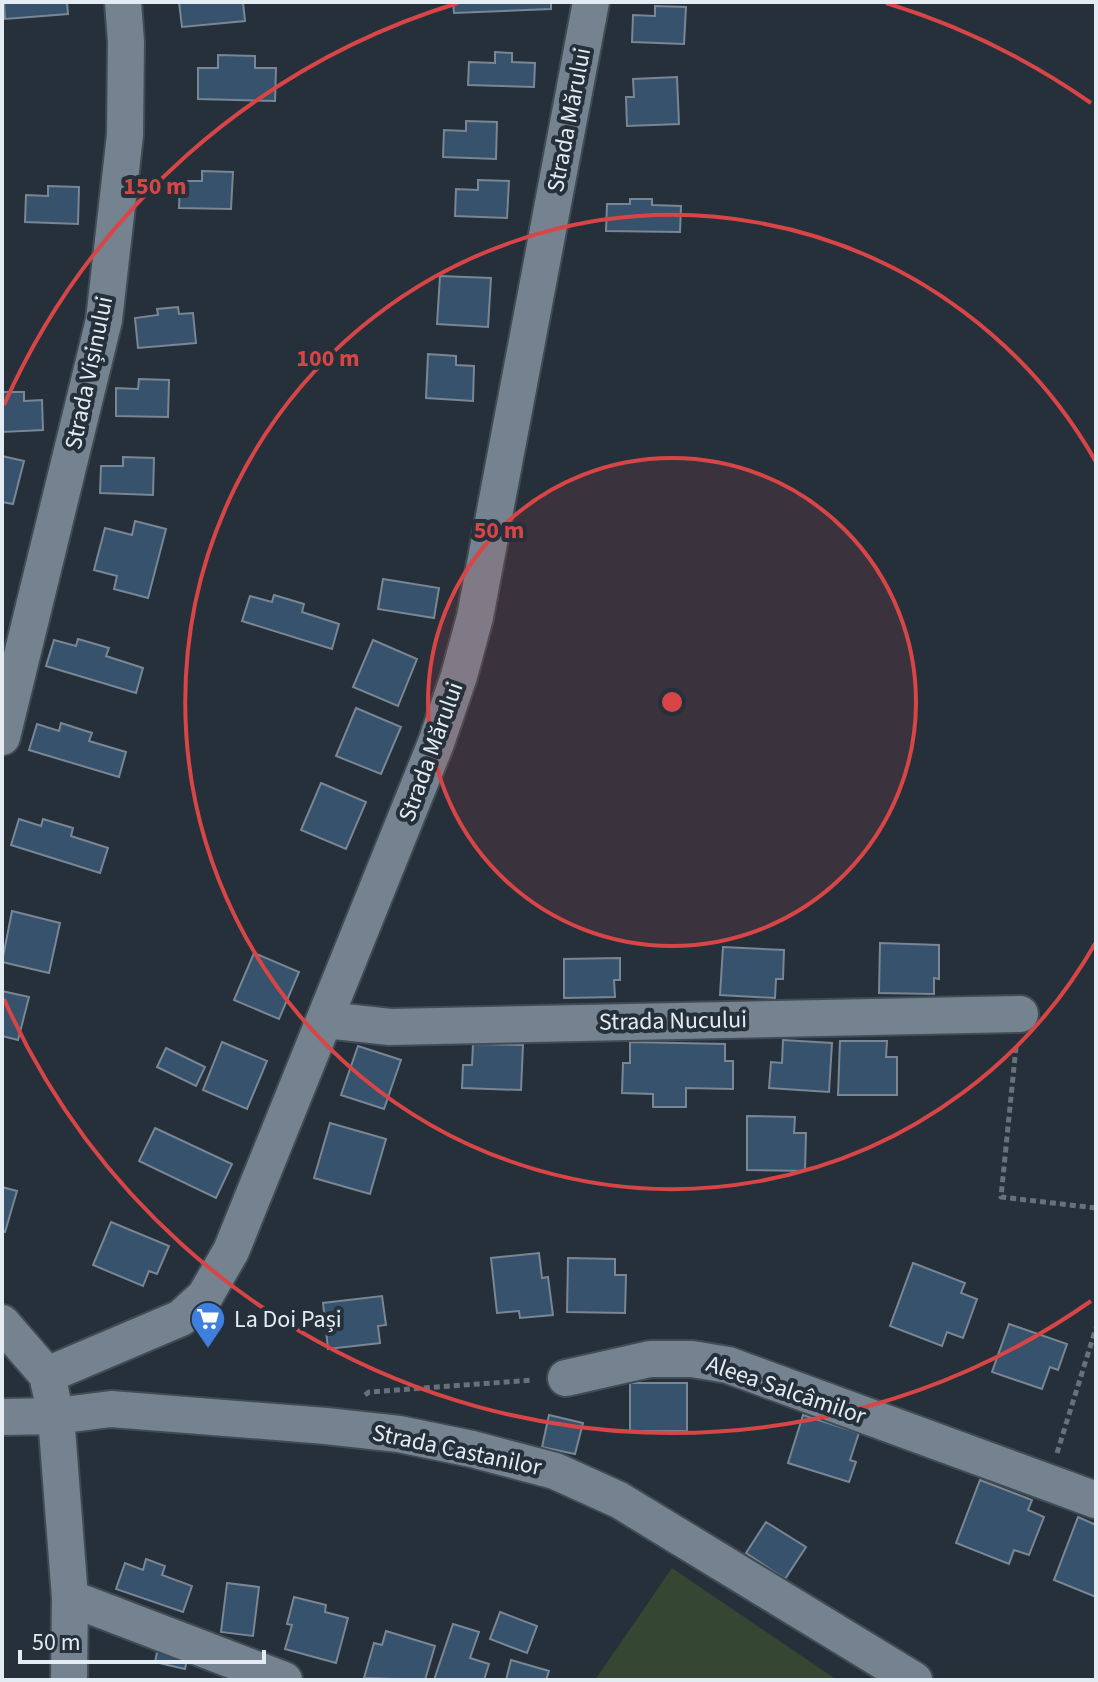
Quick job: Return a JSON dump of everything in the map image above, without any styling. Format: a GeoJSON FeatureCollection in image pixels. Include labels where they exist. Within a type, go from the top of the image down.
{"type":"FeatureCollection","features":[{"type":"Feature","properties":{"kind":"street","name":"Strada Vișinului"},"geometry":{"type":"LineString","coordinates":[[2,737],[104,320],[125,135],[123,2]]}},
{"type":"Feature","properties":{"kind":"street","name":"Strada Mărului"},"geometry":{"type":"LineString","coordinates":[[47,1375],[181,1318],[205,1296],[231,1251],[436,743],[475,617],[591,2]]}},
{"type":"Feature","properties":{"kind":"street","name":"Strada Nucului"},"geometry":{"type":"LineString","coordinates":[[326,1020],[390,1027],[1020,1014]]}},
{"type":"Feature","properties":{"kind":"street"},"geometry":{"type":"LineString","coordinates":[[2,1323],[47,1375],[56,1416],[70,1598],[69,1680]]}},
{"type":"Feature","properties":{"kind":"street","name":"Aleea Salcâmilor"},"geometry":{"type":"LineString","coordinates":[[566,1378],[650,1359],[692,1359],[728,1365],[1096,1500]]}},
{"type":"Feature","properties":{"kind":"street","name":"Strada Castanilor"},"geometry":{"type":"LineString","coordinates":[[2,1417],[56,1416],[111,1409],[399,1434],[555,1471],[619,1500],[914,1680]]}},
{"type":"Feature","properties":{"kind":"street"},"geometry":{"type":"LineString","coordinates":[[70,1598],[284,1680]]}},
{"type":"Feature","properties":{"kind":"path"},"geometry":{"type":"LineString","coordinates":[[1020,1014],[1001,1197],[1096,1208]]}},
{"type":"Feature","properties":{"kind":"path"},"geometry":{"type":"LineString","coordinates":[[1048,1484],[1096,1328]]}},
{"type":"Feature","properties":{"kind":"path"},"geometry":{"type":"LineString","coordinates":[[369,1392],[566,1378]]}},
{"type":"Feature","properties":{"kind":"green space"},"geometry":{"type":"Polygon","coordinates":[[[672,1568],[837,1680],[595,1680],[672,1568]]]}},
{"type":"Feature","properties":{"kind":"building"},"geometry":{"type":"Polygon","coordinates":[[[4,2],[67,2],[68,14],[5,19],[4,2]]]}},
{"type":"Feature","properties":{"kind":"building"},"geometry":{"type":"Polygon","coordinates":[[[179,2],[243,2],[245,21],[182,27],[179,2]]]}},
{"type":"Feature","properties":{"kind":"building"},"geometry":{"type":"Polygon","coordinates":[[[453,2],[551,2],[551,9],[454,13],[453,2]]]}},
{"type":"Feature","properties":{"kind":"building"},"geometry":{"type":"Polygon","coordinates":[[[655,6],[686,7],[684,44],[632,42],[633,15],[655,16],[655,6]]]}},
{"type":"Feature","properties":{"kind":"building"},"geometry":{"type":"Polygon","coordinates":[[[495,52],[512,53],[512,62],[535,63],[534,87],[468,85],[469,62],[495,63],[495,52]]]}},
{"type":"Feature","properties":{"kind":"building"},"geometry":{"type":"Polygon","coordinates":[[[218,55],[255,56],[255,68],[276,68],[275,101],[198,99],[198,68],[218,68],[218,55]]]}},
{"type":"Feature","properties":{"kind":"building"},"geometry":{"type":"Polygon","coordinates":[[[677,77],[679,124],[627,126],[626,97],[634,97],[633,79],[677,77]]]}},
{"type":"Feature","properties":{"kind":"building"},"geometry":{"type":"Polygon","coordinates":[[[466,121],[497,122],[496,159],[443,157],[444,130],[466,131],[466,121]]]}},
{"type":"Feature","properties":{"kind":"building"},"geometry":{"type":"Polygon","coordinates":[[[202,171],[233,172],[231,209],[179,208],[180,181],[202,181],[202,171]]]}},
{"type":"Feature","properties":{"kind":"building"},"geometry":{"type":"Polygon","coordinates":[[[478,180],[509,181],[507,218],[455,216],[456,189],[478,190],[478,180]]]}},
{"type":"Feature","properties":{"kind":"building"},"geometry":{"type":"Polygon","coordinates":[[[48,186],[79,187],[78,224],[25,222],[26,195],[48,196],[48,186]]]}},
{"type":"Feature","properties":{"kind":"building"},"geometry":{"type":"Polygon","coordinates":[[[630,199],[652,199],[652,205],[681,206],[680,232],[606,231],[607,204],[630,204],[630,199]]]}},
{"type":"Feature","properties":{"kind":"building"},"geometry":{"type":"Polygon","coordinates":[[[440,276],[491,278],[488,327],[437,324],[440,276]]]}},
{"type":"Feature","properties":{"kind":"building"},"geometry":{"type":"Polygon","coordinates":[[[178,307],[179,314],[193,313],[196,343],[138,348],[135,318],[158,315],[157,309],[178,307]]]}},
{"type":"Feature","properties":{"kind":"building"},"geometry":{"type":"Polygon","coordinates":[[[428,354],[456,356],[456,365],[474,366],[473,401],[426,398],[428,354]]]}},
{"type":"Feature","properties":{"kind":"building"},"geometry":{"type":"Polygon","coordinates":[[[139,379],[169,380],[168,417],[116,416],[116,388],[138,389],[139,379]]]}},
{"type":"Feature","properties":{"kind":"building"},"geometry":{"type":"Polygon","coordinates":[[[2,392],[24,392],[24,401],[42,400],[43,430],[2,432],[2,392]]]}},
{"type":"Feature","properties":{"kind":"building"},"geometry":{"type":"Polygon","coordinates":[[[2,456],[24,461],[13,504],[2,502],[2,456]]]}},
{"type":"Feature","properties":{"kind":"building"},"geometry":{"type":"Polygon","coordinates":[[[123,457],[154,458],[153,495],[100,493],[101,466],[123,466],[123,457]]]}},
{"type":"Feature","properties":{"kind":"building"},"geometry":{"type":"Polygon","coordinates":[[[135,521],[166,529],[148,598],[114,589],[117,576],[94,570],[105,528],[132,535],[135,521]]]}},
{"type":"Feature","properties":{"kind":"building"},"geometry":{"type":"Polygon","coordinates":[[[383,579],[439,588],[434,618],[378,609],[383,579]]]}},
{"type":"Feature","properties":{"kind":"building"},"geometry":{"type":"Polygon","coordinates":[[[274,595],[304,604],[302,612],[339,624],[332,649],[242,621],[250,596],[272,602],[274,595]]]}},
{"type":"Feature","properties":{"kind":"building"},"geometry":{"type":"Polygon","coordinates":[[[78,639],[109,648],[106,656],[143,668],[136,693],[46,666],[54,640],[76,646],[78,639]]]}},
{"type":"Feature","properties":{"kind":"building"},"geometry":{"type":"Polygon","coordinates":[[[373,640],[417,659],[398,706],[353,687],[373,640]]]}},
{"type":"Feature","properties":{"kind":"building"},"geometry":{"type":"Polygon","coordinates":[[[356,708],[401,727],[381,774],[336,756],[356,708]]]}},
{"type":"Feature","properties":{"kind":"building"},"geometry":{"type":"Polygon","coordinates":[[[61,723],[92,733],[89,741],[126,752],[119,777],[29,750],[37,724],[59,731],[61,723]]]}},
{"type":"Feature","properties":{"kind":"building"},"geometry":{"type":"Polygon","coordinates":[[[321,783],[366,802],[346,849],[301,830],[321,783]]]}},
{"type":"Feature","properties":{"kind":"building"},"geometry":{"type":"Polygon","coordinates":[[[19,819],[41,826],[43,819],[73,828],[71,836],[108,848],[100,873],[11,845],[19,819]]]}},
{"type":"Feature","properties":{"kind":"building"},"geometry":{"type":"Polygon","coordinates":[[[12,911],[60,923],[49,973],[2,962],[12,911]]]}},
{"type":"Feature","properties":{"kind":"building"},"geometry":{"type":"Polygon","coordinates":[[[880,943],[939,945],[939,979],[934,978],[934,994],[879,993],[880,943]]]}},
{"type":"Feature","properties":{"kind":"building"},"geometry":{"type":"Polygon","coordinates":[[[723,947],[784,950],[783,979],[776,979],[775,998],[720,995],[723,947]]]}},
{"type":"Feature","properties":{"kind":"building"},"geometry":{"type":"Polygon","coordinates":[[[254,953],[299,972],[279,1019],[234,1000],[254,953]]]}},
{"type":"Feature","properties":{"kind":"building"},"geometry":{"type":"Polygon","coordinates":[[[620,958],[620,980],[614,980],[615,997],[564,998],[564,959],[620,958]]]}},
{"type":"Feature","properties":{"kind":"building"},"geometry":{"type":"Polygon","coordinates":[[[2,991],[29,997],[18,1040],[2,1036],[2,991]]]}},
{"type":"Feature","properties":{"kind":"building"},"geometry":{"type":"Polygon","coordinates":[[[783,1040],[832,1043],[829,1092],[769,1088],[771,1062],[782,1063],[783,1040]]]}},
{"type":"Feature","properties":{"kind":"building"},"geometry":{"type":"Polygon","coordinates":[[[840,1041],[887,1041],[886,1057],[897,1057],[897,1095],[838,1095],[840,1041]]]}},
{"type":"Feature","properties":{"kind":"building"},"geometry":{"type":"Polygon","coordinates":[[[222,1042],[267,1061],[247,1109],[203,1090],[222,1042]]]}},
{"type":"Feature","properties":{"kind":"building"},"geometry":{"type":"Polygon","coordinates":[[[630,1042],[725,1044],[725,1061],[733,1061],[733,1089],[686,1088],[686,1107],[653,1107],[653,1094],[622,1093],[623,1063],[630,1063],[630,1042]]]}},
{"type":"Feature","properties":{"kind":"building"},"geometry":{"type":"Polygon","coordinates":[[[473,1044],[523,1045],[521,1090],[462,1088],[463,1065],[472,1065],[473,1044]]]}},
{"type":"Feature","properties":{"kind":"building"},"geometry":{"type":"Polygon","coordinates":[[[358,1046],[401,1060],[384,1109],[341,1095],[358,1046]]]}},
{"type":"Feature","properties":{"kind":"building"},"geometry":{"type":"Polygon","coordinates":[[[166,1048],[205,1067],[196,1086],[157,1067],[166,1048]]]}},
{"type":"Feature","properties":{"kind":"building"},"geometry":{"type":"Polygon","coordinates":[[[747,1116],[795,1117],[794,1133],[806,1133],[805,1171],[747,1170],[747,1116]]]}},
{"type":"Feature","properties":{"kind":"building"},"geometry":{"type":"Polygon","coordinates":[[[330,1123],[386,1139],[370,1194],[314,1178],[330,1123]]]}},
{"type":"Feature","properties":{"kind":"building"},"geometry":{"type":"Polygon","coordinates":[[[155,1128],[232,1164],[216,1198],[139,1161],[155,1128]]]}},
{"type":"Feature","properties":{"kind":"building"},"geometry":{"type":"Polygon","coordinates":[[[2,1187],[17,1191],[5,1232],[2,1231],[2,1187]]]}},
{"type":"Feature","properties":{"kind":"building"},"geometry":{"type":"Polygon","coordinates":[[[111,1222],[169,1246],[157,1274],[149,1271],[143,1286],[93,1265],[111,1222]]]}},
{"type":"Feature","properties":{"kind":"building"},"geometry":{"type":"Polygon","coordinates":[[[539,1253],[542,1278],[548,1277],[553,1315],[520,1318],[519,1311],[497,1313],[491,1258],[539,1253]]]}},
{"type":"Feature","properties":{"kind":"building"},"geometry":{"type":"Polygon","coordinates":[[[568,1258],[615,1259],[615,1275],[626,1275],[625,1313],[567,1312],[568,1258]]]}},
{"type":"Feature","properties":{"kind":"building"},"geometry":{"type":"Polygon","coordinates":[[[913,1263],[965,1283],[961,1293],[977,1299],[963,1338],[947,1332],[942,1346],[890,1326],[913,1263]]]}},
{"type":"Feature","properties":{"kind":"building"},"geometry":{"type":"Polygon","coordinates":[[[382,1296],[386,1325],[378,1326],[380,1343],[328,1349],[323,1303],[382,1296]]]}},
{"type":"Feature","properties":{"kind":"building"},"geometry":{"type":"Polygon","coordinates":[[[1009,1324],[1067,1344],[1058,1370],[1050,1367],[1042,1389],[992,1372],[1009,1324]]]}},
{"type":"Feature","properties":{"kind":"building"},"geometry":{"type":"Polygon","coordinates":[[[630,1383],[687,1383],[687,1431],[630,1431],[630,1383]]]}},
{"type":"Feature","properties":{"kind":"building"},"geometry":{"type":"Polygon","coordinates":[[[549,1415],[583,1423],[575,1454],[542,1447],[549,1415]]]}},
{"type":"Feature","properties":{"kind":"building"},"geometry":{"type":"Polygon","coordinates":[[[803,1415],[859,1433],[850,1460],[856,1462],[849,1482],[788,1463],[803,1415]]]}},
{"type":"Feature","properties":{"kind":"building"},"geometry":{"type":"Polygon","coordinates":[[[980,1480],[1032,1500],[1028,1510],[1044,1517],[1029,1555],[1014,1550],[1009,1564],[956,1543],[980,1480]]]}},
{"type":"Feature","properties":{"kind":"building"},"geometry":{"type":"Polygon","coordinates":[[[1078,1517],[1096,1525],[1096,1597],[1054,1580],[1078,1517]]]}},
{"type":"Feature","properties":{"kind":"building"},"geometry":{"type":"Polygon","coordinates":[[[766,1522],[806,1547],[785,1579],[746,1553],[766,1522]]]}},
{"type":"Feature","properties":{"kind":"building"},"geometry":{"type":"Polygon","coordinates":[[[146,1559],[165,1566],[162,1575],[192,1586],[183,1612],[116,1589],[125,1563],[143,1570],[146,1559]]]}},
{"type":"Feature","properties":{"kind":"building"},"geometry":{"type":"Polygon","coordinates":[[[227,1583],[259,1587],[253,1636],[221,1632],[227,1583]]]}},
{"type":"Feature","properties":{"kind":"building"},"geometry":{"type":"Polygon","coordinates":[[[294,1597],[326,1605],[325,1612],[348,1618],[336,1663],[285,1649],[292,1625],[287,1624],[294,1597]]]}},
{"type":"Feature","properties":{"kind":"building"},"geometry":{"type":"Polygon","coordinates":[[[500,1612],[537,1626],[527,1653],[490,1639],[500,1612]]]}},
{"type":"Feature","properties":{"kind":"building"},"geometry":{"type":"Polygon","coordinates":[[[453,1624],[479,1632],[470,1658],[489,1664],[484,1680],[434,1680],[453,1624]]]}},
{"type":"Feature","properties":{"kind":"building"},"geometry":{"type":"Polygon","coordinates":[[[386,1631],[435,1646],[425,1680],[364,1678],[374,1643],[382,1645],[386,1631]]]}},
{"type":"Feature","properties":{"kind":"building"},"geometry":{"type":"Polygon","coordinates":[[[158,1648],[188,1655],[185,1669],[155,1662],[158,1648]]]}},
{"type":"Feature","properties":{"kind":"building"},"geometry":{"type":"Polygon","coordinates":[[[511,1660],[549,1671],[546,1680],[506,1680],[511,1660]]]}},
{"type":"Feature","properties":{"kind":"place","name":"La Doi Pași"},"geometry":{"type":"Point","coordinates":[208,1350]}}]}
